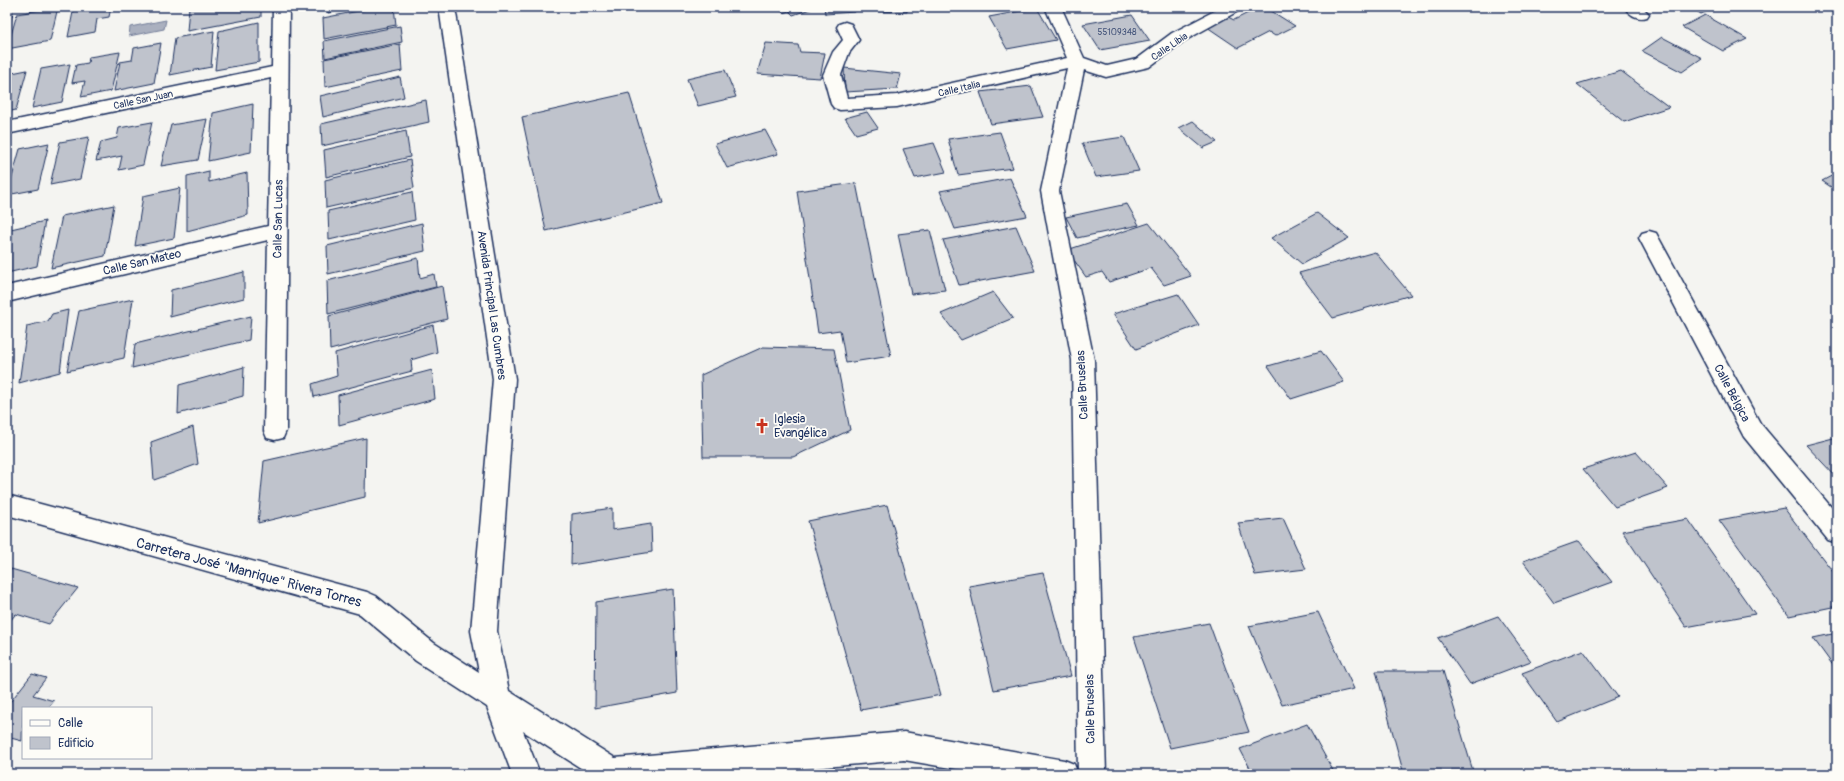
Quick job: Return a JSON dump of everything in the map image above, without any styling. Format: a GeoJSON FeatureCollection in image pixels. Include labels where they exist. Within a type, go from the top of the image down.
{"type":"FeatureCollection","features":[{"type":"Feature","properties":{"kind":"street","name":"Calle San Lucas"},"geometry":{"type":"LineString","coordinates":[[275,430],[280,7]]}},
{"type":"Feature","properties":{"kind":"street","name":"Avenida Principal Las Cumbres"},"geometry":{"type":"LineString","coordinates":[[447,7],[504,379],[484,631],[498,700],[526,774]]}},
{"type":"Feature","properties":{"kind":"street"},"geometry":{"type":"LineString","coordinates":[[1053,7],[1077,61]]}},
{"type":"Feature","properties":{"kind":"street","name":"Calle Libia"},"geometry":{"type":"LineString","coordinates":[[1077,61],[1106,72],[1143,63],[1178,36],[1234,7]]}},
{"type":"Feature","properties":{"kind":"street","name":"Calle Italia"},"geometry":{"type":"LineString","coordinates":[[845,27],[851,40],[841,52],[832,76],[840,104],[897,101],[1077,61]]}},
{"type":"Feature","properties":{"kind":"street","name":"Calle Bruselas"},"geometry":{"type":"LineString","coordinates":[[1077,61],[1050,191],[1083,360],[1092,774]]}},
{"type":"Feature","properties":{"kind":"street","name":"Calle San Juan"},"geometry":{"type":"LineString","coordinates":[[7,128],[279,71]]}},
{"type":"Feature","properties":{"kind":"street","name":"Calle San Mateo"},"geometry":{"type":"LineString","coordinates":[[7,294],[278,231]]}},
{"type":"Feature","properties":{"kind":"street","name":"Calle Bélgica"},"geometry":{"type":"LineString","coordinates":[[1649,238],[1752,430],[1837,532]]}},
{"type":"Feature","properties":{"kind":"street","name":"Carretera José \"Manrique\" Rivera Torres"},"geometry":{"type":"LineString","coordinates":[[7,505],[367,604],[425,652],[612,772],[752,766],[904,746],[1064,774]]}},
{"type":"Feature","properties":{"kind":"water"},"geometry":{"type":"Polygon","coordinates":[[[166,20],[164,29],[129,36],[130,27],[166,20]]]}},
{"type":"Feature","properties":{"kind":"building"},"geometry":{"type":"Polygon","coordinates":[[[58,7],[50,41],[7,49],[17,14],[58,7]]]}},
{"type":"Feature","properties":{"kind":"building"},"geometry":{"type":"Polygon","coordinates":[[[74,7],[111,7],[109,17],[97,19],[95,32],[68,37],[74,7]]]}},
{"type":"Feature","properties":{"kind":"building"},"geometry":{"type":"Polygon","coordinates":[[[189,7],[261,7],[261,17],[187,31],[189,7]]]}},
{"type":"Feature","properties":{"kind":"building"},"geometry":{"type":"Polygon","coordinates":[[[327,7],[356,7],[328,13],[327,7]]]}},
{"type":"Feature","properties":{"kind":"building"},"geometry":{"type":"Polygon","coordinates":[[[379,7],[394,7],[396,25],[324,39],[323,18],[379,7]]]}},
{"type":"Feature","properties":{"kind":"building"},"geometry":{"type":"Polygon","coordinates":[[[778,7],[816,7],[793,15],[789,11],[783,13],[778,7]]]}},
{"type":"Feature","properties":{"kind":"building"},"geometry":{"type":"Polygon","coordinates":[[[824,7],[854,7],[855,12],[825,14],[824,7]]]}},
{"type":"Feature","properties":{"kind":"building"},"geometry":{"type":"Polygon","coordinates":[[[869,7],[907,7],[907,12],[869,11],[869,7]]]}},
{"type":"Feature","properties":{"kind":"building"},"geometry":{"type":"Polygon","coordinates":[[[1260,7],[1265,7],[1295,26],[1275,36],[1269,32],[1238,48],[1207,27],[1228,17],[1234,20],[1260,7]]]}},
{"type":"Feature","properties":{"kind":"building"},"geometry":{"type":"Polygon","coordinates":[[[1690,7],[1716,7],[1701,14],[1690,7]]]}},
{"type":"Feature","properties":{"kind":"building"},"geometry":{"type":"Polygon","coordinates":[[[1037,8],[1056,40],[1007,49],[989,17],[1037,8]]]}},
{"type":"Feature","properties":{"kind":"building"},"geometry":{"type":"Polygon","coordinates":[[[13,12],[7,35],[7,13],[13,12]]]}},
{"type":"Feature","properties":{"kind":"building"},"geometry":{"type":"Polygon","coordinates":[[[1132,15],[1150,41],[1100,50],[1083,24],[1132,15]]]}},
{"type":"Feature","properties":{"kind":"building"},"geometry":{"type":"Polygon","coordinates":[[[1705,15],[1747,39],[1723,51],[1682,27],[1705,15]]]}},
{"type":"Feature","properties":{"kind":"building"},"geometry":{"type":"Polygon","coordinates":[[[259,22],[259,62],[215,70],[219,31],[259,22]]]}},
{"type":"Feature","properties":{"kind":"building"},"geometry":{"type":"Polygon","coordinates":[[[400,26],[402,42],[325,58],[324,41],[400,26]]]}},
{"type":"Feature","properties":{"kind":"building"},"geometry":{"type":"Polygon","coordinates":[[[214,31],[211,67],[170,75],[175,38],[214,31]]]}},
{"type":"Feature","properties":{"kind":"building"},"geometry":{"type":"Polygon","coordinates":[[[1662,37],[1702,58],[1682,72],[1642,51],[1662,37]]]}},
{"type":"Feature","properties":{"kind":"building"},"geometry":{"type":"Polygon","coordinates":[[[161,43],[154,83],[114,91],[120,62],[132,60],[134,48],[161,43]]]}},
{"type":"Feature","properties":{"kind":"building"},"geometry":{"type":"Polygon","coordinates":[[[766,43],[798,45],[800,52],[825,53],[820,78],[757,74],[766,43]]]}},
{"type":"Feature","properties":{"kind":"building"},"geometry":{"type":"Polygon","coordinates":[[[400,44],[402,71],[325,87],[324,59],[400,44]]]}},
{"type":"Feature","properties":{"kind":"building"},"geometry":{"type":"Polygon","coordinates":[[[120,52],[111,91],[81,97],[85,81],[72,83],[76,65],[88,63],[89,57],[120,52]]]}},
{"type":"Feature","properties":{"kind":"building"},"geometry":{"type":"Polygon","coordinates":[[[70,64],[62,102],[32,108],[41,69],[70,64]]]}},
{"type":"Feature","properties":{"kind":"building"},"geometry":{"type":"Polygon","coordinates":[[[844,68],[901,74],[897,89],[845,92],[844,68]]]}},
{"type":"Feature","properties":{"kind":"building"},"geometry":{"type":"Polygon","coordinates":[[[27,70],[16,110],[7,112],[7,74],[27,70]]]}},
{"type":"Feature","properties":{"kind":"building"},"geometry":{"type":"Polygon","coordinates":[[[725,70],[736,97],[698,106],[687,79],[725,70]]]}},
{"type":"Feature","properties":{"kind":"building"},"geometry":{"type":"Polygon","coordinates":[[[1621,71],[1669,107],[1624,122],[1577,84],[1621,71]]]}},
{"type":"Feature","properties":{"kind":"building"},"geometry":{"type":"Polygon","coordinates":[[[400,77],[404,97],[323,117],[320,96],[400,77]]]}},
{"type":"Feature","properties":{"kind":"building"},"geometry":{"type":"Polygon","coordinates":[[[1031,86],[1043,117],[991,124],[980,92],[1031,86]]]}},
{"type":"Feature","properties":{"kind":"building"},"geometry":{"type":"Polygon","coordinates":[[[629,93],[663,203],[546,231],[522,117],[629,93]]]}},
{"type":"Feature","properties":{"kind":"building"},"geometry":{"type":"Polygon","coordinates":[[[426,100],[429,122],[322,146],[321,124],[426,100]]]}},
{"type":"Feature","properties":{"kind":"building"},"geometry":{"type":"Polygon","coordinates":[[[253,104],[251,152],[208,161],[213,113],[253,104]]]}},
{"type":"Feature","properties":{"kind":"building"},"geometry":{"type":"Polygon","coordinates":[[[867,112],[878,128],[856,134],[845,118],[867,112]]]}},
{"type":"Feature","properties":{"kind":"building"},"geometry":{"type":"Polygon","coordinates":[[[207,119],[198,160],[161,166],[171,125],[207,119]]]}},
{"type":"Feature","properties":{"kind":"building"},"geometry":{"type":"Polygon","coordinates":[[[1193,121],[1217,142],[1203,148],[1179,128],[1193,121]]]}},
{"type":"Feature","properties":{"kind":"building"},"geometry":{"type":"Polygon","coordinates":[[[152,122],[143,165],[119,170],[122,156],[96,161],[101,142],[117,138],[119,128],[152,122]]]}},
{"type":"Feature","properties":{"kind":"building"},"geometry":{"type":"Polygon","coordinates":[[[765,130],[778,154],[727,168],[715,144],[765,130]]]}},
{"type":"Feature","properties":{"kind":"building"},"geometry":{"type":"Polygon","coordinates":[[[406,131],[410,157],[326,177],[324,150],[406,131]]]}},
{"type":"Feature","properties":{"kind":"building"},"geometry":{"type":"Polygon","coordinates":[[[1000,132],[1013,168],[958,175],[948,139],[1000,132]]]}},
{"type":"Feature","properties":{"kind":"building"},"geometry":{"type":"Polygon","coordinates":[[[89,137],[80,179],[50,185],[60,142],[89,137]]]}},
{"type":"Feature","properties":{"kind":"building"},"geometry":{"type":"Polygon","coordinates":[[[1124,137],[1139,171],[1096,177],[1082,143],[1124,137]]]}},
{"type":"Feature","properties":{"kind":"building"},"geometry":{"type":"Polygon","coordinates":[[[49,143],[38,189],[7,195],[20,149],[49,143]]]}},
{"type":"Feature","properties":{"kind":"building"},"geometry":{"type":"Polygon","coordinates":[[[934,143],[946,172],[915,178],[903,149],[934,143]]]}},
{"type":"Feature","properties":{"kind":"building"},"geometry":{"type":"Polygon","coordinates":[[[410,160],[414,188],[326,208],[325,180],[410,160]]]}},
{"type":"Feature","properties":{"kind":"building"},"geometry":{"type":"Polygon","coordinates":[[[209,171],[209,182],[247,173],[248,215],[187,231],[187,176],[209,171]]]}},
{"type":"Feature","properties":{"kind":"building"},"geometry":{"type":"Polygon","coordinates":[[[1837,173],[1837,191],[1822,181],[1837,173]]]}},
{"type":"Feature","properties":{"kind":"building"},"geometry":{"type":"Polygon","coordinates":[[[1010,178],[1027,216],[955,229],[940,191],[1010,178]]]}},
{"type":"Feature","properties":{"kind":"building"},"geometry":{"type":"Polygon","coordinates":[[[856,183],[891,356],[846,363],[840,330],[818,333],[797,191],[856,183]]]}},
{"type":"Feature","properties":{"kind":"building"},"geometry":{"type":"Polygon","coordinates":[[[180,188],[174,238],[135,246],[143,196],[180,188]]]}},
{"type":"Feature","properties":{"kind":"building"},"geometry":{"type":"Polygon","coordinates":[[[412,192],[415,220],[329,240],[328,211],[412,192]]]}},
{"type":"Feature","properties":{"kind":"building"},"geometry":{"type":"Polygon","coordinates":[[[1127,204],[1139,225],[1077,238],[1066,217],[1127,204]]]}},
{"type":"Feature","properties":{"kind":"building"},"geometry":{"type":"Polygon","coordinates":[[[114,205],[105,256],[51,268],[62,216],[114,205]]]}},
{"type":"Feature","properties":{"kind":"building"},"geometry":{"type":"Polygon","coordinates":[[[1317,213],[1349,238],[1302,264],[1271,238],[1317,213]]]}},
{"type":"Feature","properties":{"kind":"building"},"geometry":{"type":"Polygon","coordinates":[[[45,221],[37,266],[7,273],[7,248],[11,229],[45,221]]]}},
{"type":"Feature","properties":{"kind":"building"},"geometry":{"type":"Polygon","coordinates":[[[422,223],[425,251],[328,274],[327,246],[422,223]]]}},
{"type":"Feature","properties":{"kind":"building"},"geometry":{"type":"Polygon","coordinates":[[[1149,223],[1191,276],[1164,285],[1151,268],[1109,282],[1102,272],[1086,277],[1067,250],[1149,223]]]}},
{"type":"Feature","properties":{"kind":"building"},"geometry":{"type":"Polygon","coordinates":[[[1016,226],[1035,271],[959,285],[943,240],[1016,226]]]}},
{"type":"Feature","properties":{"kind":"building"},"geometry":{"type":"Polygon","coordinates":[[[930,230],[945,290],[911,294],[898,234],[930,230]]]}},
{"type":"Feature","properties":{"kind":"building"},"geometry":{"type":"Polygon","coordinates":[[[1375,252],[1411,295],[1333,318],[1299,273],[1375,252]]]}},
{"type":"Feature","properties":{"kind":"building"},"geometry":{"type":"Polygon","coordinates":[[[418,258],[420,278],[434,274],[436,287],[328,314],[327,281],[418,258]]]}},
{"type":"Feature","properties":{"kind":"building"},"geometry":{"type":"Polygon","coordinates":[[[244,272],[244,298],[170,317],[171,290],[244,272]]]}},
{"type":"Feature","properties":{"kind":"building"},"geometry":{"type":"Polygon","coordinates":[[[442,286],[447,319],[330,350],[329,316],[442,286]]]}},
{"type":"Feature","properties":{"kind":"building"},"geometry":{"type":"Polygon","coordinates":[[[993,292],[1013,318],[961,340],[941,314],[993,292]]]}},
{"type":"Feature","properties":{"kind":"building"},"geometry":{"type":"Polygon","coordinates":[[[1178,294],[1199,325],[1136,349],[1113,314],[1178,294]]]}},
{"type":"Feature","properties":{"kind":"building"},"geometry":{"type":"Polygon","coordinates":[[[133,299],[124,358],[67,371],[79,311],[133,299]]]}},
{"type":"Feature","properties":{"kind":"building"},"geometry":{"type":"Polygon","coordinates":[[[68,310],[60,372],[19,383],[27,326],[48,321],[52,314],[68,310]]]}},
{"type":"Feature","properties":{"kind":"building"},"geometry":{"type":"Polygon","coordinates":[[[251,316],[249,340],[132,368],[135,344],[251,316]]]}},
{"type":"Feature","properties":{"kind":"building"},"geometry":{"type":"Polygon","coordinates":[[[433,325],[437,352],[411,360],[412,371],[314,397],[312,384],[337,376],[335,353],[433,325]]]}},
{"type":"Feature","properties":{"kind":"building"},"geometry":{"type":"Polygon","coordinates":[[[763,347],[834,349],[850,430],[793,457],[703,457],[701,375],[763,347]]]}},
{"type":"Feature","properties":{"kind":"building"},"geometry":{"type":"Polygon","coordinates":[[[1321,351],[1344,382],[1291,399],[1268,366],[1321,351]]]}},
{"type":"Feature","properties":{"kind":"building"},"geometry":{"type":"Polygon","coordinates":[[[244,367],[243,396],[178,414],[179,385],[244,367]]]}},
{"type":"Feature","properties":{"kind":"building"},"geometry":{"type":"Polygon","coordinates":[[[432,370],[435,399],[339,425],[338,395],[432,370]]]}},
{"type":"Feature","properties":{"kind":"building"},"geometry":{"type":"Polygon","coordinates":[[[193,427],[198,464],[154,480],[151,442],[193,427]]]}},
{"type":"Feature","properties":{"kind":"building"},"geometry":{"type":"Polygon","coordinates":[[[1837,437],[1837,478],[1806,445],[1837,437]]]}},
{"type":"Feature","properties":{"kind":"building"},"geometry":{"type":"Polygon","coordinates":[[[366,438],[365,497],[258,523],[264,461],[366,438]]]}},
{"type":"Feature","properties":{"kind":"building"},"geometry":{"type":"Polygon","coordinates":[[[1636,452],[1668,488],[1615,507],[1583,469],[1636,452]]]}},
{"type":"Feature","properties":{"kind":"building"},"geometry":{"type":"Polygon","coordinates":[[[887,505],[941,695],[861,710],[808,521],[887,505]]]}},
{"type":"Feature","properties":{"kind":"building"},"geometry":{"type":"Polygon","coordinates":[[[612,508],[612,530],[651,524],[652,552],[571,565],[572,514],[612,508]]]}},
{"type":"Feature","properties":{"kind":"building"},"geometry":{"type":"Polygon","coordinates":[[[1784,508],[1837,577],[1837,606],[1789,616],[1719,520],[1784,508]]]}},
{"type":"Feature","properties":{"kind":"building"},"geometry":{"type":"Polygon","coordinates":[[[1283,518],[1306,569],[1255,575],[1238,523],[1283,518]]]}},
{"type":"Feature","properties":{"kind":"building"},"geometry":{"type":"Polygon","coordinates":[[[1688,519],[1755,614],[1686,627],[1622,531],[1688,519]]]}},
{"type":"Feature","properties":{"kind":"building"},"geometry":{"type":"Polygon","coordinates":[[[1579,541],[1612,582],[1554,603],[1523,561],[1579,541]]]}},
{"type":"Feature","properties":{"kind":"building"},"geometry":{"type":"Polygon","coordinates":[[[11,569],[78,588],[49,624],[16,614],[7,624],[7,574],[11,569]]]}},
{"type":"Feature","properties":{"kind":"building"},"geometry":{"type":"Polygon","coordinates":[[[1043,573],[1071,676],[994,690],[969,586],[1043,573]]]}},
{"type":"Feature","properties":{"kind":"building"},"geometry":{"type":"Polygon","coordinates":[[[673,589],[677,693],[595,708],[596,602],[673,589]]]}},
{"type":"Feature","properties":{"kind":"building"},"geometry":{"type":"Polygon","coordinates":[[[1318,612],[1354,689],[1282,705],[1249,626],[1318,612]]]}},
{"type":"Feature","properties":{"kind":"building"},"geometry":{"type":"Polygon","coordinates":[[[1498,616],[1531,661],[1470,684],[1438,638],[1498,616]]]}},
{"type":"Feature","properties":{"kind":"building"},"geometry":{"type":"Polygon","coordinates":[[[1209,623],[1249,732],[1170,748],[1134,637],[1209,623]]]}},
{"type":"Feature","properties":{"kind":"building"},"geometry":{"type":"Polygon","coordinates":[[[1837,633],[1837,671],[1813,638],[1837,633]]]}},
{"type":"Feature","properties":{"kind":"building"},"geometry":{"type":"Polygon","coordinates":[[[1583,650],[1618,697],[1557,722],[1522,673],[1583,650]]]}},
{"type":"Feature","properties":{"kind":"building"},"geometry":{"type":"Polygon","coordinates":[[[1376,671],[1443,671],[1473,771],[1403,771],[1376,671]]]}},
{"type":"Feature","properties":{"kind":"building"},"geometry":{"type":"Polygon","coordinates":[[[32,674],[46,678],[33,695],[54,701],[49,707],[22,707],[22,741],[7,737],[7,706],[32,674]]]}},
{"type":"Feature","properties":{"kind":"building"},"geometry":{"type":"Polygon","coordinates":[[[1307,724],[1335,774],[1253,774],[1240,749],[1307,724]]]}},
{"type":"Feature","properties":{"kind":"place","name":"Iglesia Evangélica"},"geometry":{"type":"Point","coordinates":[762,426]}}]}
